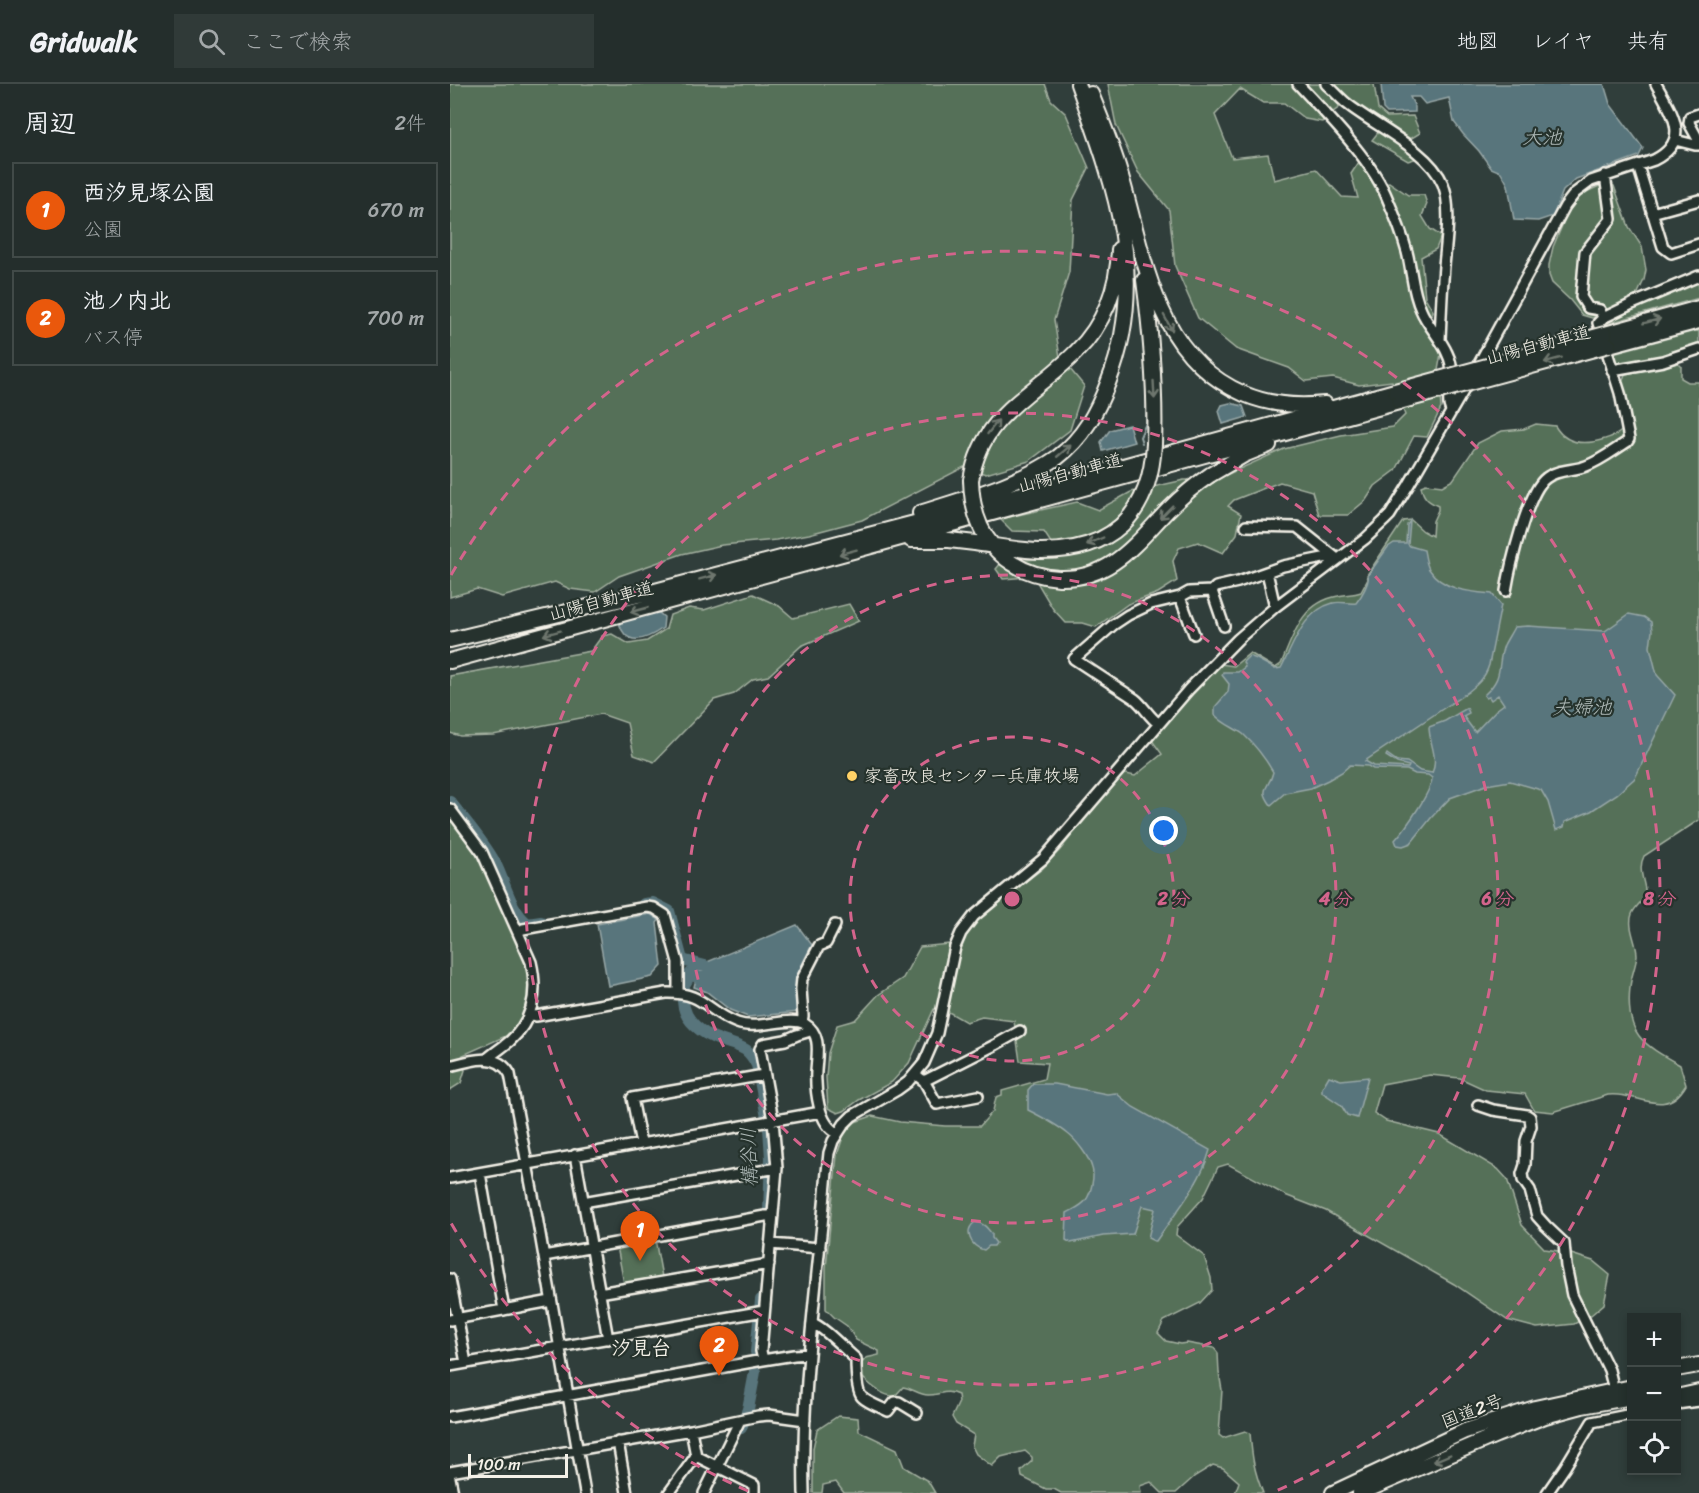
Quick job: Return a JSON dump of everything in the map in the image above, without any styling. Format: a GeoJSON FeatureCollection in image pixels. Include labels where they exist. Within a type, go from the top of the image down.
{"type":"FeatureCollection","features":[{"type":"Feature","properties":{"kind":"highway"},"geometry":{"type":"LineString","coordinates":[[815,549],[1027,475],[1058,456],[1081,434],[1101,401],[1117,358],[1125,316],[1128,286],[1126,256],[1116,199],[1078,84]]}},
{"type":"Feature","properties":{"kind":"highway"},"geometry":{"type":"LineString","coordinates":[[1086,84],[1112,148],[1151,283],[1165,318],[1186,351],[1216,379],[1254,398],[1290,405],[1320,405],[1374,398]]}},
{"type":"Feature","properties":{"kind":"highway"},"geometry":{"type":"LineString","coordinates":[[1116,199],[1120,237],[1118,271],[1113,291],[1099,323],[1077,352],[998,420],[979,450],[971,480],[974,513],[980,527],[998,552],[1023,569],[1052,578],[1082,577],[1110,565],[1137,544],[1184,495],[1210,474],[1263,447],[1350,416]]}},
{"type":"Feature","properties":{"kind":"highway"},"geometry":{"type":"LineString","coordinates":[[895,539],[949,540],[1016,549],[1055,551],[1082,546],[1101,539],[1120,528],[1134,513],[1141,502],[1153,463],[1155,417],[1148,309],[1134,228]]}},
{"type":"Feature","properties":{"kind":"highway","name":"山陽自動車道"},"geometry":{"type":"LineString","coordinates":[[450,661],[1350,416],[1397,397],[1607,339],[1699,308]]}},
{"type":"Feature","properties":{"kind":"highway","name":"山陽自動車道"},"geometry":{"type":"LineString","coordinates":[[1607,339],[1699,321]]}},
{"type":"Feature","properties":{"kind":"highway","name":"山陽自動車道"},"geometry":{"type":"LineString","coordinates":[[450,640],[651,592],[949,514],[1374,398],[1397,397]]}},
{"type":"Feature","properties":{"kind":"highway"},"geometry":{"type":"LineString","coordinates":[[1681,1368],[1699,1365]]}},
{"type":"Feature","properties":{"kind":"highway"},"geometry":{"type":"LineString","coordinates":[[1681,1377],[1699,1374]]}},
{"type":"Feature","properties":{"kind":"highway"},"geometry":{"type":"LineString","coordinates":[[1465,1431],[1510,1409],[1534,1401],[1627,1379]]}},
{"type":"Feature","properties":{"kind":"highway"},"geometry":{"type":"LineString","coordinates":[[1681,1387],[1699,1384]]}},
{"type":"Feature","properties":{"kind":"highway","name":"国道2号"},"geometry":{"type":"LineString","coordinates":[[1335,1492],[1465,1431],[1535,1408],[1627,1388]]}},
{"type":"Feature","properties":{"kind":"highway"},"geometry":{"type":"LineString","coordinates":[[1681,1396],[1699,1392]]}},
{"type":"Feature","properties":{"kind":"highway","name":"国道2号"},"geometry":{"type":"LineString","coordinates":[[1360,1493],[1545,1416],[1627,1398]]}},
{"type":"Feature","properties":{"kind":"highway"},"geometry":{"type":"LineString","coordinates":[[1496,1435],[1627,1406]]}},
{"type":"Feature","properties":{"kind":"street"},"geometry":{"type":"LineString","coordinates":[[1298,84],[1356,149],[1377,177],[1388,197],[1407,251],[1420,309],[1447,353],[1451,367],[1452,385],[1448,402],[1451,410]]}},
{"type":"Feature","properties":{"kind":"street"},"geometry":{"type":"LineString","coordinates":[[1326,84],[1345,103],[1397,137],[1418,154],[1442,182],[1446,196],[1447,219],[1440,340]]}},
{"type":"Feature","properties":{"kind":"street"},"geometry":{"type":"LineString","coordinates":[[978,1096],[938,1104],[920,1078],[937,1033],[955,947],[967,925],[981,909],[1043,859],[1189,689],[1238,639],[1335,558],[1365,540],[1390,515],[1485,354],[1565,206],[1575,193],[1591,181],[1663,156],[1675,140],[1676,123],[1656,84]]}},
{"type":"Feature","properties":{"kind":"street"},"geometry":{"type":"LineString","coordinates":[[1675,140],[1695,145],[1699,143],[1689,123],[1690,117],[1699,114]]}},
{"type":"Feature","properties":{"kind":"street"},"geometry":{"type":"LineString","coordinates":[[1638,166],[1663,248],[1671,253],[1699,244]]}},
{"type":"Feature","properties":{"kind":"street"},"geometry":{"type":"LineString","coordinates":[[1603,318],[1600,310],[1588,308],[1581,297],[1586,252],[1611,219],[1605,175]]}},
{"type":"Feature","properties":{"kind":"street"},"geometry":{"type":"LineString","coordinates":[[1652,213],[1699,200]]}},
{"type":"Feature","properties":{"kind":"street"},"geometry":{"type":"LineString","coordinates":[[1506,591],[1528,508],[1546,477],[1589,465],[1629,439],[1620,393],[1598,323],[1603,318],[1699,276]]}},
{"type":"Feature","properties":{"kind":"street"},"geometry":{"type":"LineString","coordinates":[[1612,370],[1664,361],[1699,349]]}},
{"type":"Feature","properties":{"kind":"street"},"geometry":{"type":"LineString","coordinates":[[1246,526],[1297,527],[1335,558]]}},
{"type":"Feature","properties":{"kind":"street"},"geometry":{"type":"LineString","coordinates":[[1159,724],[1135,699],[1074,659],[1113,625],[1151,604],[1180,597],[1189,592],[1212,591],[1216,587],[1284,566],[1335,558]]}},
{"type":"Feature","properties":{"kind":"street"},"geometry":{"type":"LineString","coordinates":[[1267,572],[1275,607]]}},
{"type":"Feature","properties":{"kind":"street"},"geometry":{"type":"LineString","coordinates":[[1212,591],[1224,626]]}},
{"type":"Feature","properties":{"kind":"street"},"geometry":{"type":"LineString","coordinates":[[1180,597],[1194,634]]}},
{"type":"Feature","properties":{"kind":"street"},"geometry":{"type":"LineString","coordinates":[[450,809],[482,852],[531,962],[535,988],[530,1014],[516,1035],[488,1058],[450,1066]]}},
{"type":"Feature","properties":{"kind":"street"},"geometry":{"type":"LineString","coordinates":[[518,932],[523,929],[647,907],[654,908],[665,915],[674,946],[678,962],[678,993]]}},
{"type":"Feature","properties":{"kind":"street"},"geometry":{"type":"LineString","coordinates":[[802,1022],[802,979],[819,946],[826,943],[836,925]]}},
{"type":"Feature","properties":{"kind":"street"},"geometry":{"type":"LineString","coordinates":[[530,1014],[536,1016],[666,993],[678,993],[701,1000],[738,1024],[752,1026],[802,1022],[810,1029],[817,1041],[816,1073],[821,1112],[827,1126],[837,1133]]}},
{"type":"Feature","properties":{"kind":"street"},"geometry":{"type":"LineString","coordinates":[[762,1360],[761,1311],[770,1244],[773,1168],[769,1120],[760,1075],[760,1049],[763,1044],[785,1040],[810,1029]]}},
{"type":"Feature","properties":{"kind":"street"},"geometry":{"type":"LineString","coordinates":[[804,1493],[809,1354],[829,1153],[837,1133],[852,1116],[897,1090],[995,1045],[1020,1031]]}},
{"type":"Feature","properties":{"kind":"street"},"geometry":{"type":"LineString","coordinates":[[488,1058],[504,1067],[510,1074],[579,1449],[585,1493]]}},
{"type":"Feature","properties":{"kind":"street"},"geometry":{"type":"LineString","coordinates":[[641,1144],[632,1098],[760,1075]]}},
{"type":"Feature","properties":{"kind":"street"},"geometry":{"type":"LineString","coordinates":[[1478,1105],[1530,1117],[1531,1125],[1526,1141],[1523,1180],[1530,1190],[1537,1216],[1564,1244],[1572,1294],[1609,1370],[1612,1382]]}},
{"type":"Feature","properties":{"kind":"street"},"geometry":{"type":"LineString","coordinates":[[450,1178],[821,1112]]}},
{"type":"Feature","properties":{"kind":"street"},"geometry":{"type":"LineString","coordinates":[[575,1155],[608,1339]]}},
{"type":"Feature","properties":{"kind":"street"},"geometry":{"type":"LineString","coordinates":[[583,1202],[773,1168]]}},
{"type":"Feature","properties":{"kind":"street"},"geometry":{"type":"LineString","coordinates":[[480,1173],[504,1310]]}},
{"type":"Feature","properties":{"kind":"street"},"geometry":{"type":"LineString","coordinates":[[544,1256],[770,1216]]}},
{"type":"Feature","properties":{"kind":"street"},"geometry":{"type":"LineString","coordinates":[[770,1244],[820,1248]]}},
{"type":"Feature","properties":{"kind":"street"},"geometry":{"type":"LineString","coordinates":[[599,1293],[766,1264]]}},
{"type":"Feature","properties":{"kind":"street"},"geometry":{"type":"LineString","coordinates":[[450,1280],[454,1319],[466,1363]]}},
{"type":"Feature","properties":{"kind":"street"},"geometry":{"type":"LineString","coordinates":[[454,1319],[551,1301]]}},
{"type":"Feature","properties":{"kind":"street"},"geometry":{"type":"LineString","coordinates":[[450,1366],[761,1311]]}},
{"type":"Feature","properties":{"kind":"street"},"geometry":{"type":"LineString","coordinates":[[813,1323],[820,1325],[856,1359],[855,1378],[862,1398],[888,1411],[895,1402],[898,1402],[917,1413]]}},
{"type":"Feature","properties":{"kind":"street"},"geometry":{"type":"LineString","coordinates":[[450,1417],[762,1360],[809,1354]]}},
{"type":"Feature","properties":{"kind":"street"},"geometry":{"type":"LineString","coordinates":[[1681,1403],[1699,1401]]}},
{"type":"Feature","properties":{"kind":"street"},"geometry":{"type":"LineString","coordinates":[[450,1472],[769,1415],[806,1420]]}},
{"type":"Feature","properties":{"kind":"street"},"geometry":{"type":"LineString","coordinates":[[1547,1493],[1592,1422],[1627,1415]]}},
{"type":"Feature","properties":{"kind":"street"},"geometry":{"type":"LineString","coordinates":[[704,1493],[744,1419]]}},
{"type":"Feature","properties":{"kind":"street"},"geometry":{"type":"LineString","coordinates":[[669,1493],[696,1456],[691,1430]]}},
{"type":"Feature","properties":{"kind":"street"},"geometry":{"type":"LineString","coordinates":[[618,1442],[627,1493]]}},
{"type":"Feature","properties":{"kind":"street"},"geometry":{"type":"LineString","coordinates":[[696,1456],[754,1485],[754,1493]]}},
{"type":"Feature","properties":{"kind":"street"},"geometry":{"type":"LineString","coordinates":[[450,1478],[453,1493]]}},
{"type":"Feature","properties":{"kind":"green space"},"geometry":{"type":"Polygon","coordinates":[[[450,84],[1045,84],[1051,100],[1066,114],[1089,168],[1073,200],[1069,272],[1054,320],[1060,357],[1084,386],[1070,430],[1029,461],[986,474],[964,467],[862,520],[809,534],[776,540],[722,545],[682,554],[619,576],[595,592],[570,589],[555,582],[502,597],[477,589],[450,597],[450,84]]]}},
{"type":"Feature","properties":{"kind":"green space"},"geometry":{"type":"Polygon","coordinates":[[[1108,84],[1374,84],[1378,109],[1387,117],[1413,116],[1420,133],[1402,144],[1418,158],[1408,161],[1372,140],[1380,130],[1343,105],[1322,122],[1305,119],[1284,103],[1263,103],[1240,89],[1215,115],[1232,158],[1268,154],[1274,180],[1316,169],[1342,197],[1358,198],[1351,174],[1359,162],[1376,184],[1389,182],[1408,195],[1424,195],[1427,204],[1422,216],[1430,229],[1441,236],[1436,249],[1421,257],[1425,297],[1433,311],[1427,330],[1441,354],[1438,370],[1441,408],[1427,437],[1414,436],[1396,470],[1375,486],[1366,500],[1348,515],[1319,515],[1312,491],[1280,482],[1234,500],[1228,506],[1241,514],[1237,534],[1223,553],[1198,542],[1179,548],[1173,561],[1177,581],[1158,593],[1128,604],[1096,627],[1083,623],[1066,623],[1053,609],[1037,582],[1027,577],[1003,579],[996,569],[1002,562],[1036,559],[1057,552],[1044,532],[1012,531],[1000,519],[1077,502],[1098,510],[1131,492],[1184,480],[1215,480],[1284,449],[1341,435],[1393,427],[1405,415],[1392,381],[1359,385],[1333,378],[1306,381],[1289,368],[1236,349],[1198,318],[1175,266],[1169,210],[1138,172],[1116,125],[1108,84]]]}},
{"type":"Feature","properties":{"kind":"green space"},"geometry":{"type":"Polygon","coordinates":[[[1606,183],[1614,186],[1629,227],[1642,247],[1646,270],[1638,293],[1627,303],[1610,313],[1592,318],[1582,315],[1552,283],[1549,265],[1553,247],[1570,207],[1584,193],[1606,183]]]}},
{"type":"Feature","properties":{"kind":"green space"},"geometry":{"type":"Polygon","coordinates":[[[1699,278],[1699,298],[1602,325],[1605,319],[1699,278]]]}},
{"type":"Feature","properties":{"kind":"green space"},"geometry":{"type":"Polygon","coordinates":[[[1699,330],[1699,346],[1670,356],[1618,365],[1609,354],[1699,330]]]}},
{"type":"Feature","properties":{"kind":"green space"},"geometry":{"type":"Polygon","coordinates":[[[1677,362],[1681,366],[1681,378],[1688,382],[1699,382],[1699,820],[1644,856],[1642,861],[1641,871],[1646,896],[1634,909],[1631,919],[1631,930],[1637,955],[1629,1003],[1630,1016],[1639,1036],[1655,1051],[1680,1065],[1686,1085],[1678,1096],[1660,1103],[1608,1095],[1553,1112],[1534,1110],[1525,1094],[1486,1090],[1460,1078],[1430,1075],[1382,1084],[1374,1113],[1386,1121],[1439,1134],[1498,1169],[1507,1179],[1522,1225],[1545,1249],[1565,1252],[1593,1261],[1610,1275],[1604,1304],[1591,1315],[1574,1324],[1537,1328],[1507,1320],[1454,1284],[1326,1211],[1285,1195],[1228,1164],[1218,1167],[1203,1198],[1177,1227],[1176,1235],[1204,1256],[1212,1290],[1200,1303],[1164,1321],[1158,1333],[1166,1341],[1214,1348],[1218,1353],[1222,1390],[1219,1435],[1223,1438],[1245,1431],[1250,1433],[1257,1478],[1263,1493],[1235,1493],[1239,1482],[1223,1468],[1213,1465],[1195,1476],[1176,1493],[1162,1493],[1151,1482],[1140,1486],[1141,1493],[1061,1493],[1054,1489],[1046,1489],[1022,1477],[1021,1471],[1032,1461],[1032,1457],[1025,1451],[1001,1457],[992,1466],[976,1454],[972,1446],[974,1435],[956,1424],[952,1417],[959,1402],[958,1395],[946,1392],[925,1395],[903,1387],[895,1396],[890,1396],[873,1387],[862,1377],[862,1363],[866,1358],[879,1355],[879,1351],[856,1340],[847,1326],[826,1309],[826,1268],[837,1155],[844,1134],[855,1122],[872,1116],[900,1122],[980,1126],[993,1111],[996,1097],[1002,1095],[1002,1091],[1044,1079],[1047,1063],[1020,1061],[1014,1021],[982,1017],[966,1022],[947,1011],[934,1009],[909,1063],[892,1082],[838,1113],[828,1108],[826,1077],[828,1053],[837,1025],[855,1020],[878,995],[903,978],[920,947],[949,944],[949,960],[958,953],[973,925],[988,910],[1042,869],[1122,773],[1135,776],[1162,754],[1151,739],[1220,664],[1234,666],[1250,653],[1275,668],[1281,664],[1300,621],[1315,605],[1338,596],[1361,592],[1368,579],[1367,575],[1403,521],[1411,520],[1432,536],[1433,521],[1438,506],[1426,498],[1421,486],[1426,484],[1442,486],[1453,480],[1478,443],[1502,431],[1524,429],[1536,424],[1555,426],[1565,437],[1584,443],[1616,435],[1622,430],[1628,412],[1621,386],[1625,374],[1677,362]]]}},
{"type":"Feature","properties":{"kind":"green space"},"geometry":{"type":"Polygon","coordinates":[[[753,594],[779,606],[793,618],[849,604],[859,621],[801,646],[768,676],[753,679],[734,694],[714,700],[654,762],[634,755],[627,723],[601,714],[493,735],[460,736],[450,733],[450,676],[591,651],[602,636],[612,634],[629,644],[647,641],[666,629],[670,615],[689,608],[704,610],[753,594]]]}},
{"type":"Feature","properties":{"kind":"green space"},"geometry":{"type":"Polygon","coordinates":[[[450,815],[477,850],[507,913],[527,969],[530,992],[526,1015],[517,1031],[463,1055],[460,1061],[465,1070],[461,1083],[450,1090],[450,815]]]}},
{"type":"Feature","properties":{"kind":"green space"},"geometry":{"type":"Polygon","coordinates":[[[655,1239],[662,1277],[624,1284],[617,1246],[655,1239]]]}},
{"type":"Feature","properties":{"kind":"green space"},"geometry":{"type":"Polygon","coordinates":[[[838,1416],[858,1418],[859,1431],[897,1449],[904,1467],[928,1481],[935,1493],[844,1493],[836,1482],[823,1485],[822,1493],[813,1493],[813,1448],[817,1430],[838,1416]]]}},
{"type":"Feature","properties":{"kind":"water","name":"大池"},"geometry":{"type":"Polygon","coordinates":[[[1381,84],[1604,84],[1610,104],[1643,148],[1639,156],[1576,179],[1563,191],[1553,216],[1538,221],[1514,220],[1508,185],[1501,172],[1491,168],[1454,122],[1449,98],[1425,104],[1419,97],[1410,97],[1415,112],[1387,113],[1383,109],[1381,84]]]}},
{"type":"Feature","properties":{"kind":"water"},"geometry":{"type":"Polygon","coordinates":[[[1230,403],[1243,406],[1247,417],[1223,424],[1219,411],[1222,405],[1230,403]]]}},
{"type":"Feature","properties":{"kind":"water"},"geometry":{"type":"Polygon","coordinates":[[[1129,425],[1134,442],[1103,451],[1101,442],[1110,430],[1129,425]]]}},
{"type":"Feature","properties":{"kind":"water","name":"夫婦池"},"geometry":{"type":"Polygon","coordinates":[[[1410,521],[1408,544],[1424,550],[1428,567],[1435,576],[1457,589],[1492,594],[1501,605],[1489,665],[1481,680],[1468,692],[1365,761],[1374,766],[1408,768],[1409,766],[1397,763],[1386,756],[1387,754],[1397,761],[1407,762],[1420,771],[1432,773],[1434,756],[1429,727],[1467,708],[1469,713],[1463,716],[1475,732],[1504,704],[1498,695],[1491,700],[1484,695],[1495,682],[1504,645],[1514,627],[1605,631],[1629,614],[1644,617],[1651,622],[1650,647],[1657,675],[1675,695],[1635,778],[1617,794],[1591,811],[1565,822],[1564,827],[1556,830],[1548,802],[1541,790],[1510,781],[1486,785],[1450,798],[1411,843],[1403,846],[1397,845],[1395,840],[1428,792],[1432,778],[1428,775],[1415,774],[1407,770],[1373,769],[1368,766],[1350,765],[1342,772],[1311,788],[1285,793],[1271,805],[1265,795],[1273,772],[1270,767],[1256,747],[1243,734],[1215,715],[1215,707],[1228,692],[1229,684],[1222,675],[1223,672],[1238,672],[1245,667],[1243,662],[1249,656],[1275,669],[1281,668],[1295,639],[1314,613],[1333,603],[1356,603],[1363,593],[1368,575],[1388,547],[1394,543],[1406,543],[1407,525],[1410,521]]]}},
{"type":"Feature","properties":{"kind":"water"},"geometry":{"type":"Polygon","coordinates":[[[620,592],[640,597],[664,617],[663,628],[650,636],[639,639],[625,634],[618,617],[620,592]]]}},
{"type":"Feature","properties":{"kind":"water"},"geometry":{"type":"Polygon","coordinates":[[[650,914],[659,920],[657,923],[662,966],[652,977],[608,986],[597,924],[650,914]]]}},
{"type":"Feature","properties":{"kind":"water"},"geometry":{"type":"Polygon","coordinates":[[[797,925],[812,945],[797,977],[795,993],[798,1012],[748,1017],[730,1010],[707,992],[694,987],[698,971],[703,971],[707,962],[797,925]]]}},
{"type":"Feature","properties":{"kind":"water"},"geometry":{"type":"Polygon","coordinates":[[[1329,1076],[1341,1080],[1368,1077],[1357,1118],[1347,1115],[1341,1105],[1322,1092],[1329,1076]]]}},
{"type":"Feature","properties":{"kind":"water"},"geometry":{"type":"Polygon","coordinates":[[[1033,1084],[1055,1084],[1107,1094],[1116,1093],[1133,1107],[1210,1150],[1194,1186],[1156,1241],[1148,1238],[1155,1209],[1142,1206],[1133,1234],[1103,1236],[1071,1243],[1066,1240],[1067,1213],[1086,1200],[1092,1184],[1093,1171],[1085,1154],[1071,1137],[1054,1124],[1028,1110],[1028,1090],[1033,1084]]]}},
{"type":"Feature","properties":{"kind":"water"},"geometry":{"type":"Polygon","coordinates":[[[975,1222],[983,1225],[992,1234],[996,1243],[994,1246],[989,1246],[984,1250],[975,1246],[969,1234],[975,1222]]]}},
{"type":"Feature","properties":{"kind":"waterway"},"geometry":{"type":"LineString","coordinates":[[1142,443],[1140,437],[1146,423],[1147,394]]}},
{"type":"Feature","properties":{"kind":"waterway"},"geometry":{"type":"LineString","coordinates":[[450,802],[490,855],[517,912],[528,924],[541,922]]}},
{"type":"Feature","properties":{"kind":"waterway"},"geometry":{"type":"LineString","coordinates":[[644,904],[653,903],[669,911],[682,960],[705,966]]}},
{"type":"Feature","properties":{"kind":"waterway","name":"構谷川"},"geometry":{"type":"LineString","coordinates":[[684,985],[691,973],[697,977]]}},
{"type":"Feature","properties":{"kind":"waterway","name":"構谷川"},"geometry":{"type":"LineString","coordinates":[[683,1001],[687,1015],[695,1026],[713,1037],[746,1050],[757,1065],[769,1128],[771,1158],[769,1211]]}},
{"type":"Feature","properties":{"kind":"waterway","name":"構谷川"},"geometry":{"type":"LineString","coordinates":[[756,1352],[761,1300]]}},
{"type":"Feature","properties":{"kind":"waterway","name":"構谷川"},"geometry":{"type":"LineString","coordinates":[[741,1428],[748,1409],[755,1372]]}},
{"type":"Feature","properties":{"kind":"place","name":"家畜改良センター兵庫牧場"},"geometry":{"type":"Point","coordinates":[852,776]}},
{"type":"Feature","properties":{"kind":"place","name":"西汐見塚公園"},"geometry":{"type":"Point","coordinates":[640,1261]}},
{"type":"Feature","properties":{"kind":"place","name":"池ノ内北"},"geometry":{"type":"Point","coordinates":[719,1376]}},
{"type":"Feature","properties":{"kind":"district","name":"汐見台"},"geometry":{"type":"Point","coordinates":[641,1348]}}]}
